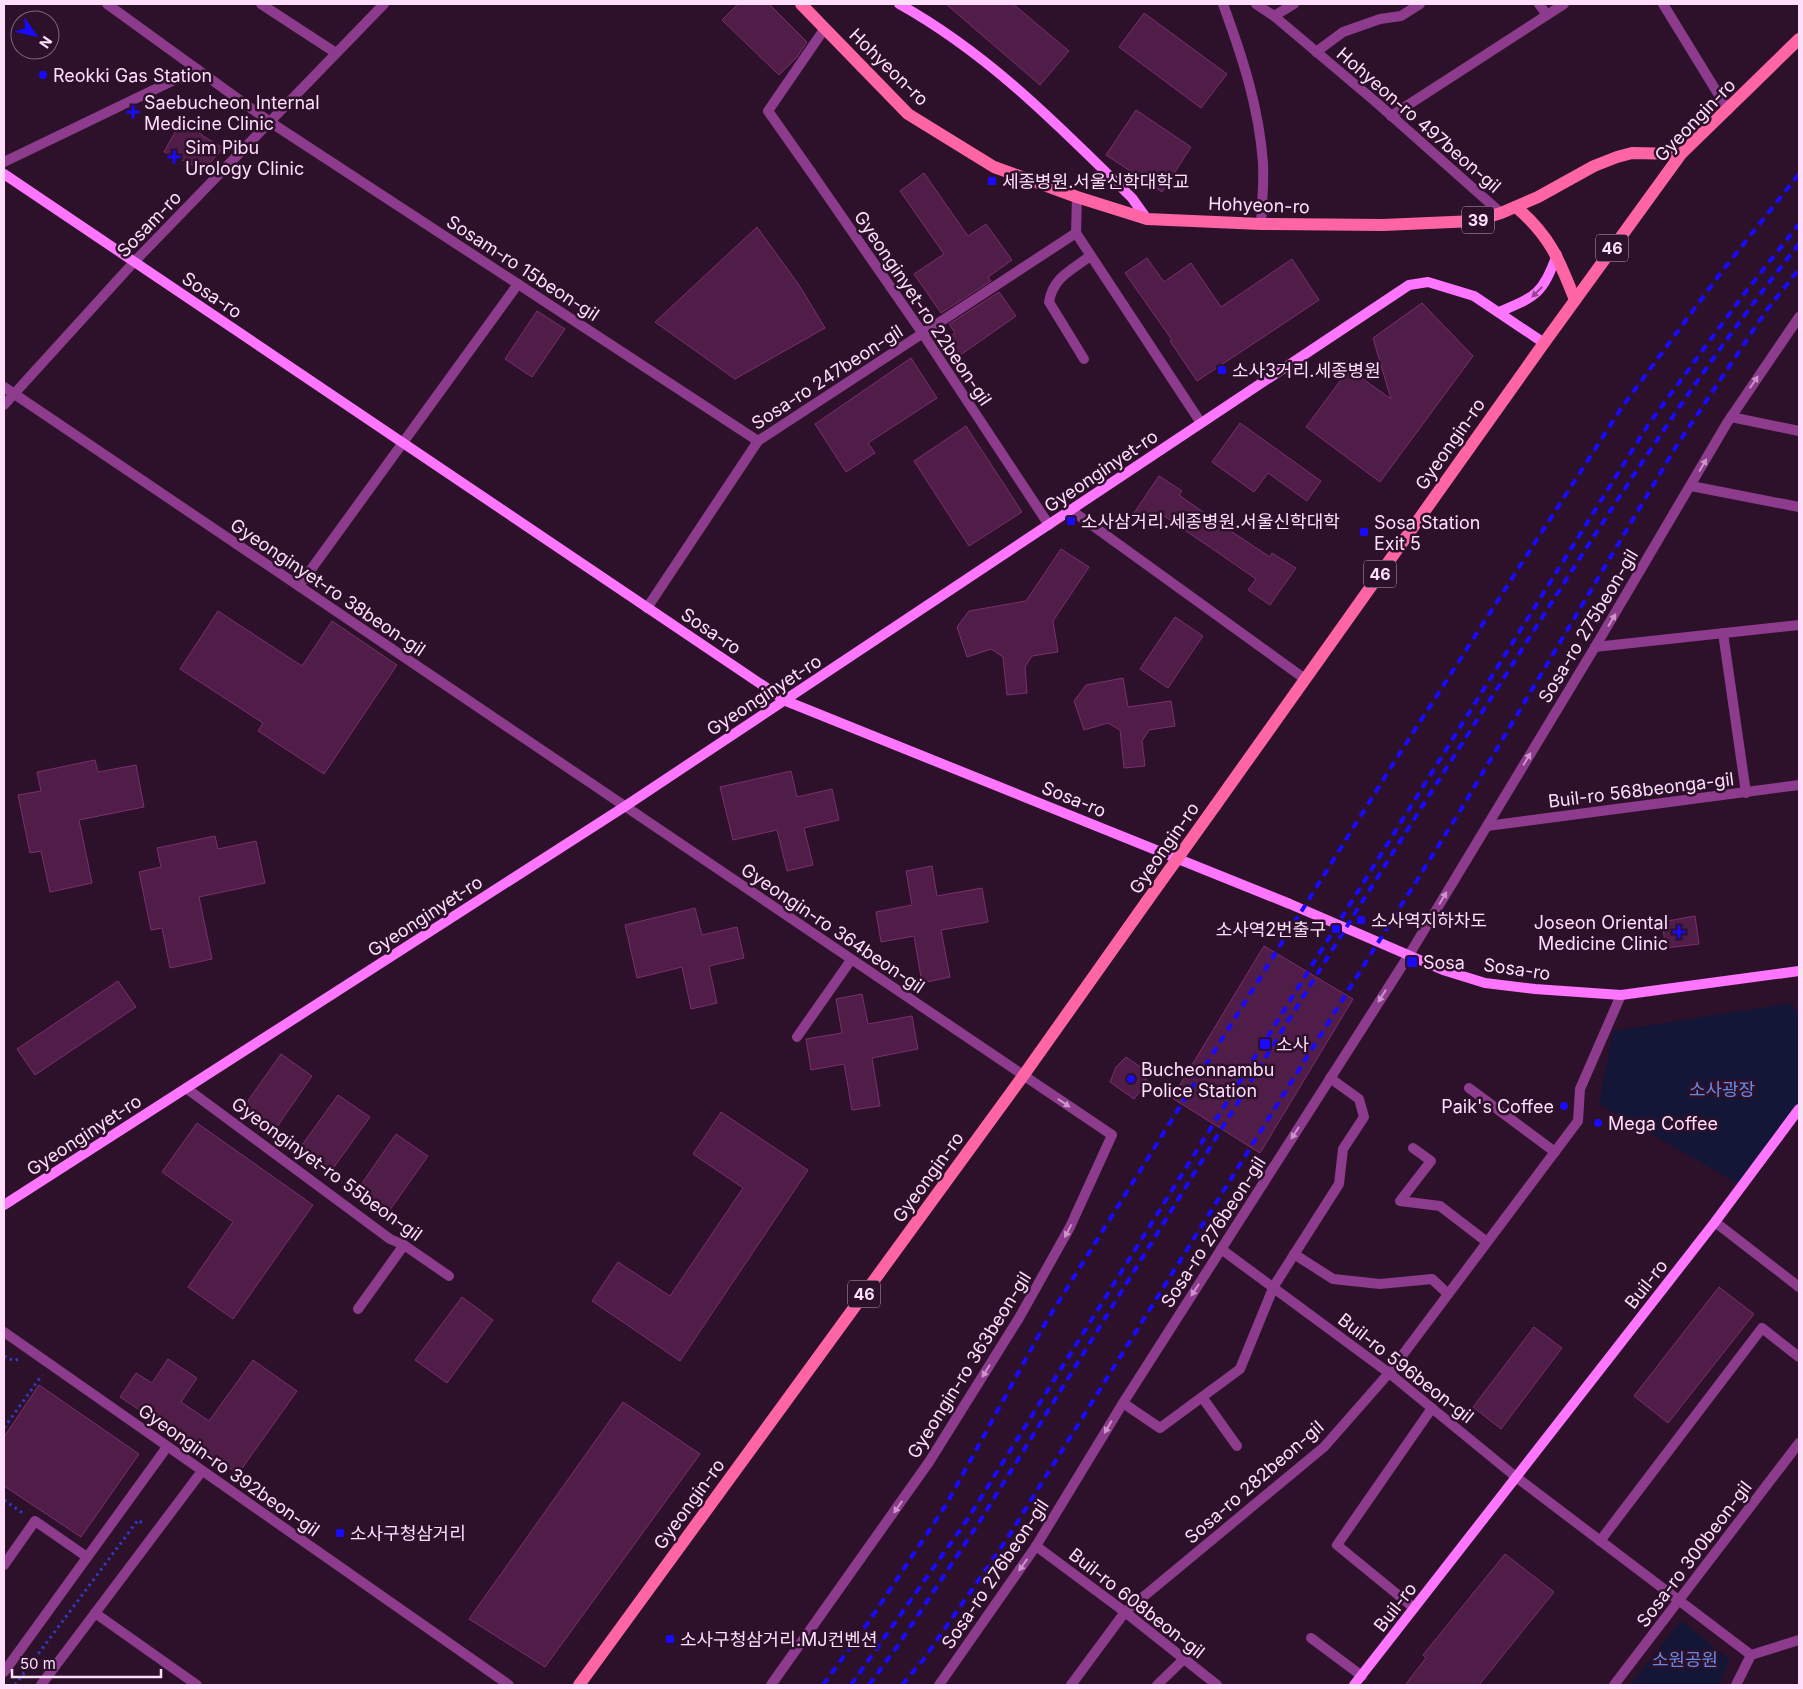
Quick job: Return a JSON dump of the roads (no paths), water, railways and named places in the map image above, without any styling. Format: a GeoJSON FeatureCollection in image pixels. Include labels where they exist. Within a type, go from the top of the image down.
{"type":"FeatureCollection","features":[{"type":"Feature","properties":{"kind":"main road","name":"Hohyeon-ro"},"geometry":{"type":"LineString","coordinates":[[801,4],[908,114],[994,167],[1077,197],[1147,219],[1261,224],[1392,225],[1475,221],[1516,207],[1617,156],[1632,153],[1681,154]]}},
{"type":"Feature","properties":{"kind":"main road","name":"Gyeongin-ro"},"geometry":{"type":"LineString","coordinates":[[579,1685],[1023,1076],[1544,342],[1681,154],[1798,40]]}},
{"type":"Feature","properties":{"kind":"main road"},"geometry":{"type":"LineString","coordinates":[[1516,207],[1535,223],[1549,241],[1557,255],[1575,300]]}},
{"type":"Feature","properties":{"kind":"street","name":"Sosam-ro 15beon-gil"},"geometry":{"type":"LineString","coordinates":[[107,4],[270,122],[758,441]]}},
{"type":"Feature","properties":{"kind":"street"},"geometry":{"type":"LineString","coordinates":[[261,4],[336,53]]}},
{"type":"Feature","properties":{"kind":"street","name":"Sosam-ro"},"geometry":{"type":"LineString","coordinates":[[4,405],[134,262],[384,4]]}},
{"type":"Feature","properties":{"kind":"street"},"geometry":{"type":"LineString","coordinates":[[899,4],[941,28],[997,70],[1132,198],[1147,219]]}},
{"type":"Feature","properties":{"kind":"street"},"geometry":{"type":"LineString","coordinates":[[1223,4],[1245,63],[1258,118],[1263,164],[1261,224]]}},
{"type":"Feature","properties":{"kind":"street","name":"Hohyeon-ro 497beon-gil"},"geometry":{"type":"LineString","coordinates":[[1256,4],[1274,16],[1501,213]]}},
{"type":"Feature","properties":{"kind":"street"},"geometry":{"type":"LineString","coordinates":[[1274,16],[1294,4]]}},
{"type":"Feature","properties":{"kind":"street","name":"Hohyeon-ro 497beon-gil"},"geometry":{"type":"LineString","coordinates":[[1316,52],[1343,32],[1380,19],[1401,16],[1420,4]]}},
{"type":"Feature","properties":{"kind":"street"},"geometry":{"type":"LineString","coordinates":[[1539,4],[1547,15]]}},
{"type":"Feature","properties":{"kind":"street"},"geometry":{"type":"LineString","coordinates":[[1391,116],[1564,4]]}},
{"type":"Feature","properties":{"kind":"street"},"geometry":{"type":"LineString","coordinates":[[1662,4],[1728,110]]}},
{"type":"Feature","properties":{"kind":"street","name":"Gyeonginyet-ro 22beon-gil"},"geometry":{"type":"LineString","coordinates":[[825,28],[768,111],[923,334],[1049,525]]}},
{"type":"Feature","properties":{"kind":"street"},"geometry":{"type":"LineString","coordinates":[[4,162],[198,69]]}},
{"type":"Feature","properties":{"kind":"street","name":"Sosa-ro"},"geometry":{"type":"LineString","coordinates":[[4,174],[786,701],[1290,904],[1443,970],[1484,983],[1535,990],[1621,994],[1799,971]]}},
{"type":"Feature","properties":{"kind":"street"},"geometry":{"type":"LineString","coordinates":[[1077,197],[1076,233],[1201,423]]}},
{"type":"Feature","properties":{"kind":"street","name":"Sosa-ro 247beon-gil"},"geometry":{"type":"LineString","coordinates":[[647,608],[758,441],[1076,233]]}},
{"type":"Feature","properties":{"kind":"street"},"geometry":{"type":"LineString","coordinates":[[1499,312],[1536,295],[1548,278],[1557,255]]}},
{"type":"Feature","properties":{"kind":"street"},"geometry":{"type":"LineString","coordinates":[[1084,359],[1049,302],[1051,288],[1063,275],[1090,256]]}},
{"type":"Feature","properties":{"kind":"street","name":"Gyeonginyet-ro"},"geometry":{"type":"LineString","coordinates":[[4,1206],[786,701],[1409,285],[1428,282],[1474,296],[1544,342]]}},
{"type":"Feature","properties":{"kind":"street"},"geometry":{"type":"LineString","coordinates":[[299,586],[518,284]]}},
{"type":"Feature","properties":{"kind":"street","name":"Sosa-ro 275beon-gil"},"geometry":{"type":"LineString","coordinates":[[1409,954],[1596,648],[1731,417],[1799,317]]}},
{"type":"Feature","properties":{"kind":"street","name":"Gyeonginyet-ro 38beon-gil"},"geometry":{"type":"LineString","coordinates":[[4,387],[624,807]]}},
{"type":"Feature","properties":{"kind":"street"},"geometry":{"type":"LineString","coordinates":[[1731,417],[1799,431]]}},
{"type":"Feature","properties":{"kind":"street"},"geometry":{"type":"LineString","coordinates":[[1691,486],[1799,507]]}},
{"type":"Feature","properties":{"kind":"street"},"geometry":{"type":"LineString","coordinates":[[1072,510],[1305,679]]}},
{"type":"Feature","properties":{"kind":"street"},"geometry":{"type":"LineString","coordinates":[[1596,648],[1799,625]]}},
{"type":"Feature","properties":{"kind":"street"},"geometry":{"type":"LineString","coordinates":[[1723,633],[1746,793]]}},
{"type":"Feature","properties":{"kind":"street","name":"Buil-ro 568beonga-gil"},"geometry":{"type":"LineString","coordinates":[[1487,826],[1799,785]]}},
{"type":"Feature","properties":{"kind":"street","name":"Gyeongin-ro 364beon-gil"},"geometry":{"type":"LineString","coordinates":[[624,807],[1023,1076]]}},
{"type":"Feature","properties":{"kind":"street","name":"Sosa-ro 276beon-gil"},"geometry":{"type":"LineString","coordinates":[[939,1685],[1036,1546],[1122,1404],[1409,954]]}},
{"type":"Feature","properties":{"kind":"street"},"geometry":{"type":"LineString","coordinates":[[797,1038],[851,960]]}},
{"type":"Feature","properties":{"kind":"street","name":"Sosa-ro 282beon-gil"},"geometry":{"type":"LineString","coordinates":[[1071,1685],[1125,1612],[1324,1447],[1389,1373],[1578,1121],[1580,1089],[1621,994]]}},
{"type":"Feature","properties":{"kind":"street","name":"Gyeongin-ro 363beon-gil"},"geometry":{"type":"LineString","coordinates":[[771,1685],[929,1462],[1009,1335],[1070,1227],[1112,1136],[1023,1076]]}},
{"type":"Feature","properties":{"kind":"street"},"geometry":{"type":"LineString","coordinates":[[1122,1404],[1160,1428],[1240,1369],[1274,1286],[1339,1184],[1343,1149],[1364,1117],[1359,1099],[1330,1078]]}},
{"type":"Feature","properties":{"kind":"street","name":"Gyeonginyet-ro 55beon-gil"},"geometry":{"type":"LineString","coordinates":[[186,1088],[390,1239],[404,1245],[449,1276]]}},
{"type":"Feature","properties":{"kind":"street"},"geometry":{"type":"LineString","coordinates":[[1470,1088],[1555,1152]]}},
{"type":"Feature","properties":{"kind":"street","name":"Buil-ro"},"geometry":{"type":"LineString","coordinates":[[1354,1685],[1715,1222],[1799,1109]]}},
{"type":"Feature","properties":{"kind":"street"},"geometry":{"type":"LineString","coordinates":[[1413,1148],[1431,1161],[1400,1200],[1440,1206],[1487,1242]]}},
{"type":"Feature","properties":{"kind":"street"},"geometry":{"type":"LineString","coordinates":[[1715,1222],[1799,1287]]}},
{"type":"Feature","properties":{"kind":"street"},"geometry":{"type":"LineString","coordinates":[[358,1310],[404,1245]]}},
{"type":"Feature","properties":{"kind":"street","name":"Buil-ro 596beon-gil"},"geometry":{"type":"LineString","coordinates":[[1221,1249],[1274,1286],[1389,1373],[1516,1477]]}},
{"type":"Feature","properties":{"kind":"street"},"geometry":{"type":"LineString","coordinates":[[1294,1254],[1333,1279],[1380,1284],[1432,1279],[1448,1294]]}},
{"type":"Feature","properties":{"kind":"street"},"geometry":{"type":"LineString","coordinates":[[1600,1541],[1762,1328],[1799,1357]]}},
{"type":"Feature","properties":{"kind":"street","name":"Gyeongin-ro 392beon-gil"},"geometry":{"type":"LineString","coordinates":[[4,1332],[509,1685]]}},
{"type":"Feature","properties":{"kind":"street"},"geometry":{"type":"LineString","coordinates":[[1202,1397],[1237,1446]]}},
{"type":"Feature","properties":{"kind":"street"},"geometry":{"type":"LineString","coordinates":[[1414,1608],[1337,1544],[1432,1408]]}},
{"type":"Feature","properties":{"kind":"street","name":"Sosa-ro 300beon-gil"},"geometry":{"type":"LineString","coordinates":[[1614,1685],[1799,1443]]}},
{"type":"Feature","properties":{"kind":"street"},"geometry":{"type":"LineString","coordinates":[[4,1672],[167,1446]]}},
{"type":"Feature","properties":{"kind":"street"},"geometry":{"type":"LineString","coordinates":[[41,1685],[202,1471]]}},
{"type":"Feature","properties":{"kind":"street"},"geometry":{"type":"LineString","coordinates":[[1516,1477],[1678,1602],[1751,1655]]}},
{"type":"Feature","properties":{"kind":"street"},"geometry":{"type":"LineString","coordinates":[[4,1564],[34,1521],[87,1557]]}},
{"type":"Feature","properties":{"kind":"street","name":"Buil-ro 608beon-gil"},"geometry":{"type":"LineString","coordinates":[[1036,1546],[1125,1612],[1217,1685]]}},
{"type":"Feature","properties":{"kind":"street"},"geometry":{"type":"LineString","coordinates":[[95,1612],[197,1685]]}},
{"type":"Feature","properties":{"kind":"street"},"geometry":{"type":"LineString","coordinates":[[1311,1638],[1362,1676]]}},
{"type":"Feature","properties":{"kind":"street"},"geometry":{"type":"LineString","coordinates":[[1736,1685],[1751,1655],[1799,1640]]}},
{"type":"Feature","properties":{"kind":"street"},"geometry":{"type":"LineString","coordinates":[[1157,1685],[1184,1659]]}},
{"type":"Feature","properties":{"kind":"railway"},"geometry":{"type":"LineString","coordinates":[[823,1685],[870,1620],[946,1505],[1046,1322],[1393,764],[1622,407],[1720,274],[1799,174]]}},
{"type":"Feature","properties":{"kind":"railway"},"geometry":{"type":"LineString","coordinates":[[851,1685],[967,1520],[1648,425],[1744,294],[1799,224]]}},
{"type":"Feature","properties":{"kind":"railway"},"geometry":{"type":"LineString","coordinates":[[869,1685],[899,1644],[978,1524],[1357,909],[1598,529],[1715,356],[1799,244]]}},
{"type":"Feature","properties":{"kind":"railway"},"geometry":{"type":"LineString","coordinates":[[902,1685],[923,1660],[1005,1542],[1460,811],[1677,445],[1766,311],[1799,269]]}},
{"type":"Feature","properties":{"kind":"place","name":"Reokki Gas Station"},"geometry":{"type":"Point","coordinates":[43,75]}},
{"type":"Feature","properties":{"kind":"place","name":"Saebucheon Internal Medicine Clinic"},"geometry":{"type":"Point","coordinates":[133,112]}},
{"type":"Feature","properties":{"kind":"place","name":"Sim Pibu Urology Clinic"},"geometry":{"type":"Point","coordinates":[174,157]}},
{"type":"Feature","properties":{"kind":"place","name":"세종병원.서울신학대학교"},"geometry":{"type":"Point","coordinates":[992,181]}},
{"type":"Feature","properties":{"kind":"place","name":"소사3거리.세종병원"},"geometry":{"type":"Point","coordinates":[1222,370]}},
{"type":"Feature","properties":{"kind":"place","name":"소사삼거리.세종병원.서울신학대학"},"geometry":{"type":"Point","coordinates":[1071,521]}},
{"type":"Feature","properties":{"kind":"place","name":"Sosa Station Exit 5"},"geometry":{"type":"Point","coordinates":[1364,532]}},
{"type":"Feature","properties":{"kind":"place","name":"소사역지하차도"},"geometry":{"type":"Point","coordinates":[1361,920]}},
{"type":"Feature","properties":{"kind":"place","name":"소사역2번출구"},"geometry":{"type":"Point","coordinates":[1336,929]}},
{"type":"Feature","properties":{"kind":"place","name":"Joseon Oriental Medicine Clinic"},"geometry":{"type":"Point","coordinates":[1679,932]}},
{"type":"Feature","properties":{"kind":"place","name":"Sosa"},"geometry":{"type":"Point","coordinates":[1412,962]}},
{"type":"Feature","properties":{"kind":"place","name":"소사"},"geometry":{"type":"Point","coordinates":[1265,1044]}},
{"type":"Feature","properties":{"kind":"place","name":"Bucheonnambu Police Station"},"geometry":{"type":"Point","coordinates":[1131,1079]}},
{"type":"Feature","properties":{"kind":"place","name":"Paik's Coffee"},"geometry":{"type":"Point","coordinates":[1564,1106]}},
{"type":"Feature","properties":{"kind":"place","name":"Mega Coffee"},"geometry":{"type":"Point","coordinates":[1598,1123]}},
{"type":"Feature","properties":{"kind":"place","name":"소사구청삼거리"},"geometry":{"type":"Point","coordinates":[340,1533]}},
{"type":"Feature","properties":{"kind":"place","name":"소사구청삼거리.MJ컨벤션"},"geometry":{"type":"Point","coordinates":[670,1639]}},
{"type":"Feature","properties":{"kind":"park label","name":"소사광장"},"geometry":{"type":"Point","coordinates":[1722,1089]}},
{"type":"Feature","properties":{"kind":"park label","name":"소원공원"},"geometry":{"type":"Point","coordinates":[1685,1659]}}]}
